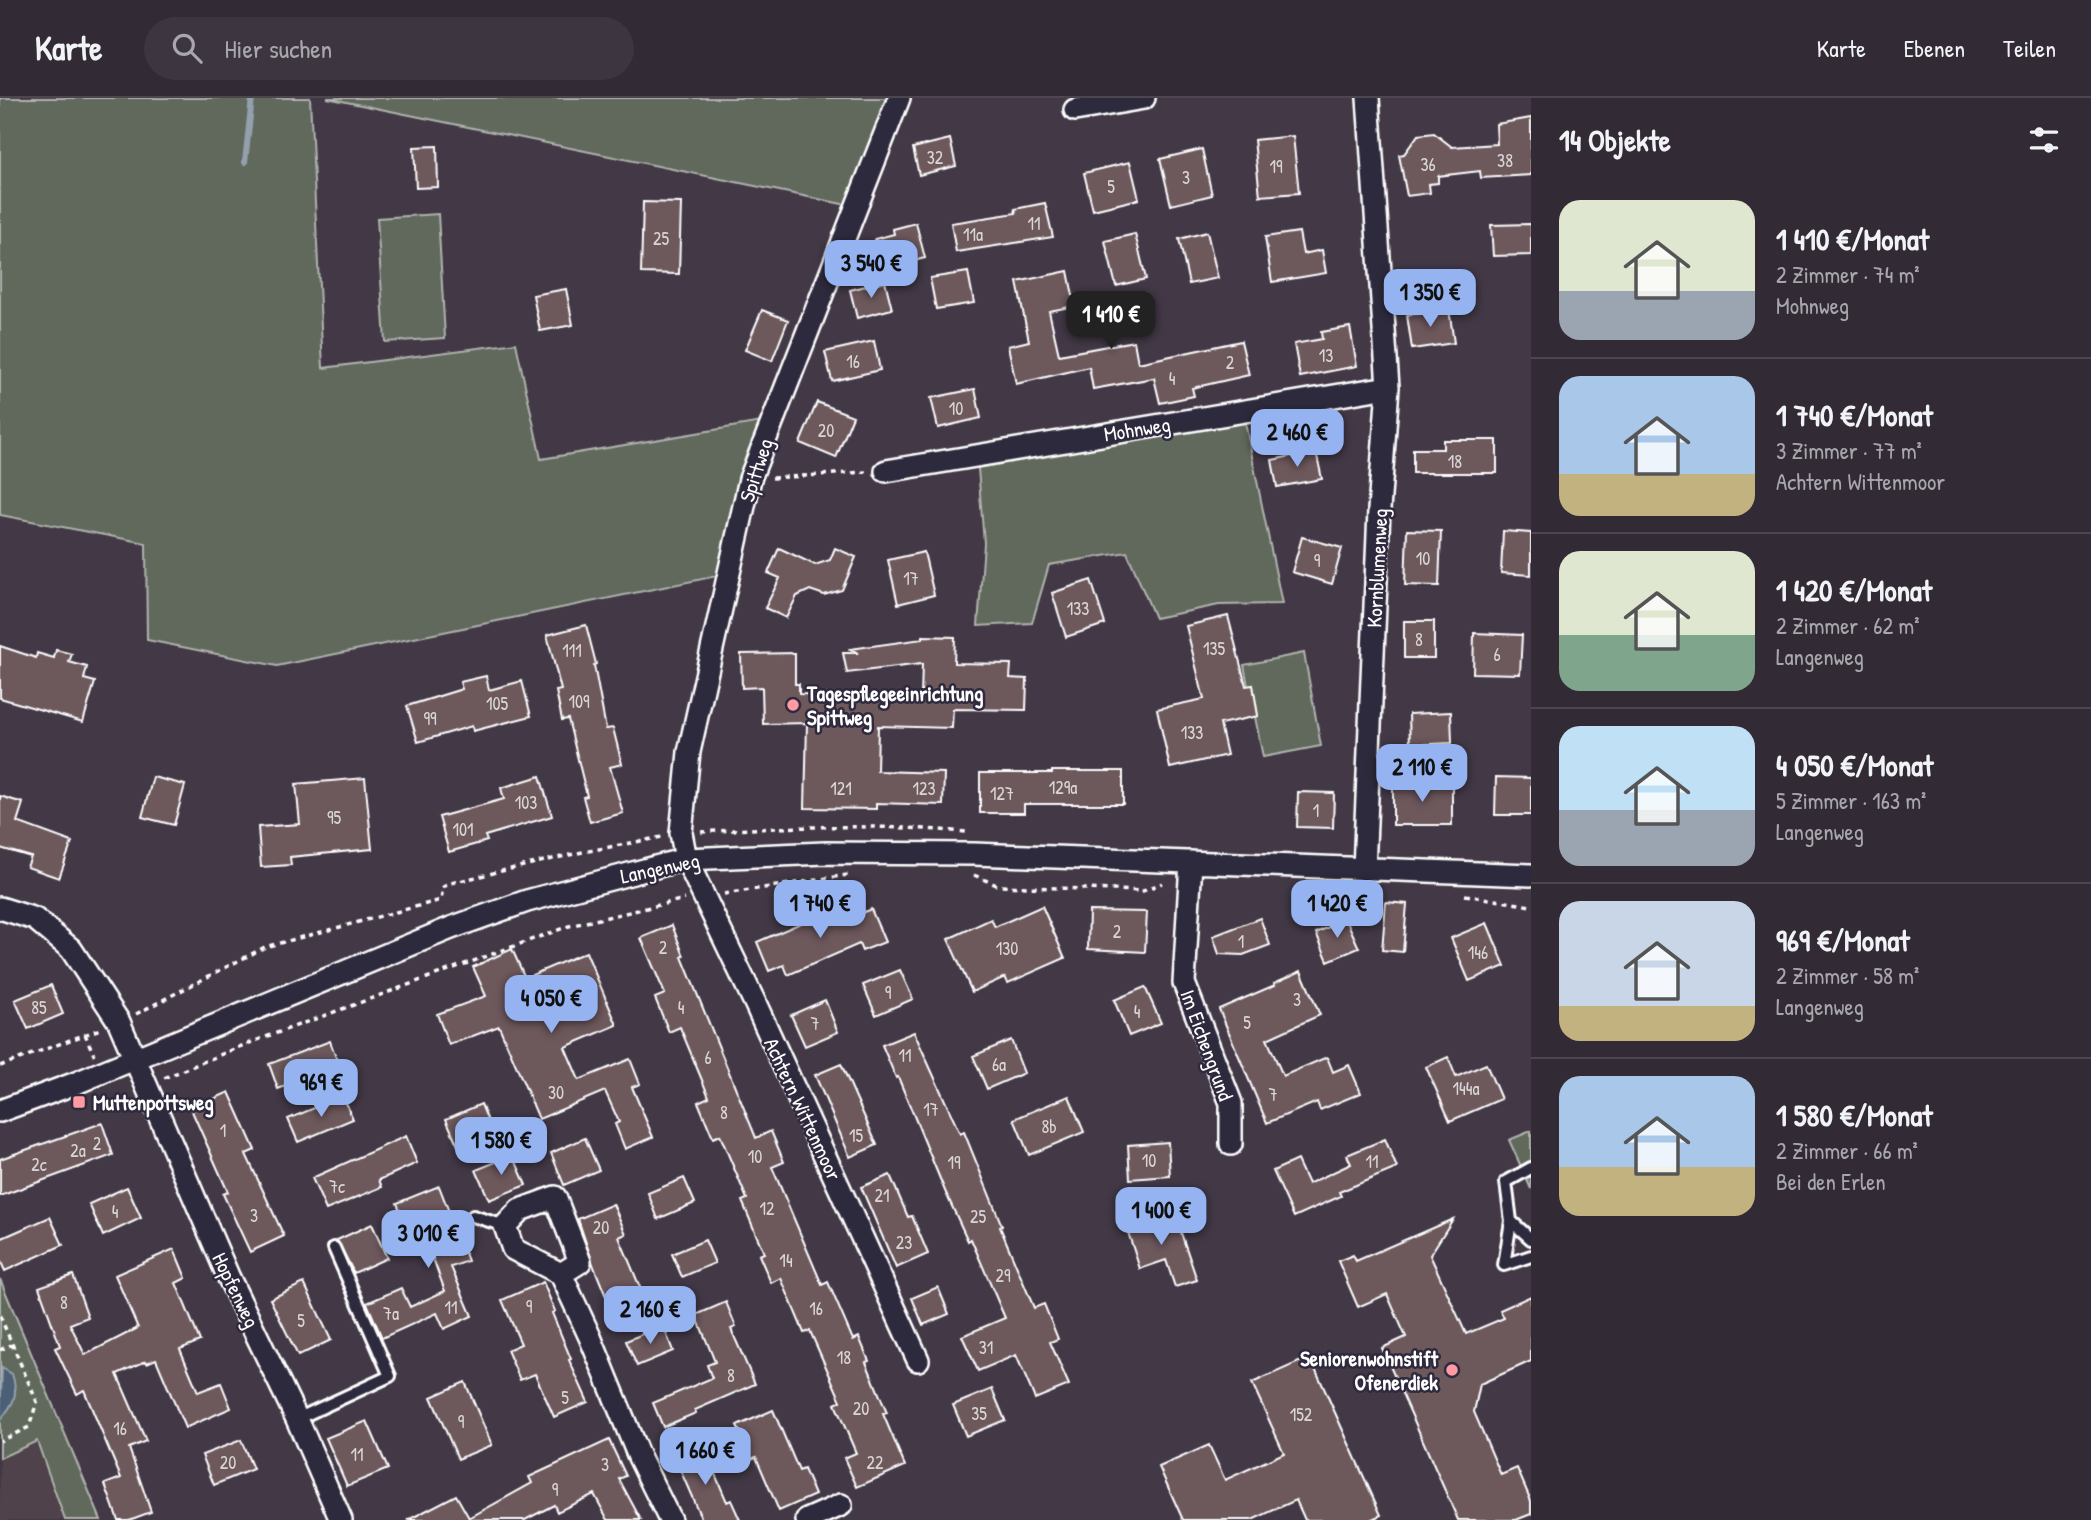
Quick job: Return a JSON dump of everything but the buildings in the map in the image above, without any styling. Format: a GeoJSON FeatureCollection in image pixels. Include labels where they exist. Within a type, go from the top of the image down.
{"type":"FeatureCollection","features":[{"type":"Feature","properties":{"kind":"street","name":"Spittweg"},"geometry":{"type":"LineString","coordinates":[[686,859],[681,833],[689,752],[750,479],[899,98]]}},
{"type":"Feature","properties":{"kind":"street"},"geometry":{"type":"LineString","coordinates":[[1075,110],[1144,98]]}},
{"type":"Feature","properties":{"kind":"street","name":"Kornblumenweg"},"geometry":{"type":"LineString","coordinates":[[1364,870],[1379,524],[1388,387],[1368,98]]}},
{"type":"Feature","properties":{"kind":"street","name":"Mohnweg"},"geometry":{"type":"LineString","coordinates":[[886,471],[1388,387]]}},
{"type":"Feature","properties":{"kind":"street","name":"Langenweg"},"geometry":{"type":"LineString","coordinates":[[0,1111],[135,1060],[476,919],[527,901],[686,859],[891,852],[1191,870],[1364,870],[1531,876]]}},
{"type":"Feature","properties":{"kind":"street","name":"Achtern Wittenmoor"},"geometry":{"type":"LineString","coordinates":[[686,859],[918,1360]]}},
{"type":"Feature","properties":{"kind":"street","name":"Im Eichengrund"},"geometry":{"type":"LineString","coordinates":[[1191,870],[1184,983],[1231,1103],[1231,1144]]}},
{"type":"Feature","properties":{"kind":"street"},"geometry":{"type":"LineString","coordinates":[[0,908],[36,919],[71,949],[119,1022],[135,1060]]}},
{"type":"Feature","properties":{"kind":"street","name":"Hopfenweg"},"geometry":{"type":"LineString","coordinates":[[135,1060],[223,1264],[297,1419],[341,1520]]}},
{"type":"Feature","properties":{"kind":"street"},"geometry":{"type":"LineString","coordinates":[[561,1274],[580,1262],[555,1197],[520,1210],[505,1226],[513,1249],[561,1274],[590,1336],[639,1457],[670,1520]]}},
{"type":"Feature","properties":{"kind":"street"},"geometry":{"type":"LineString","coordinates":[[807,1520],[841,1505]]}},
{"type":"Feature","properties":{"kind":"lane"},"geometry":{"type":"LineString","coordinates":[[1531,1168],[1506,1182],[1511,1222],[1504,1265],[1531,1256]]}},
{"type":"Feature","properties":{"kind":"lane"},"geometry":{"type":"LineString","coordinates":[[473,1216],[505,1226]]}},
{"type":"Feature","properties":{"kind":"lane"},"geometry":{"type":"LineString","coordinates":[[1511,1222],[1531,1239]]}},
{"type":"Feature","properties":{"kind":"lane"},"geometry":{"type":"LineString","coordinates":[[297,1419],[390,1376],[334,1248]]}},
{"type":"Feature","properties":{"kind":"path"},"geometry":{"type":"LineString","coordinates":[[750,479],[886,471]]}},
{"type":"Feature","properties":{"kind":"path"},"geometry":{"type":"LineString","coordinates":[[973,875],[999,886],[1143,891],[1191,870]]}},
{"type":"Feature","properties":{"kind":"path"},"geometry":{"type":"LineString","coordinates":[[146,1086],[244,1045],[569,926],[674,900],[849,875]]}},
{"type":"Feature","properties":{"kind":"path"},"geometry":{"type":"LineString","coordinates":[[1463,894],[1531,906]]}},
{"type":"Feature","properties":{"kind":"path"},"geometry":{"type":"LineString","coordinates":[[0,1066],[119,1022]]}},
{"type":"Feature","properties":{"kind":"path"},"geometry":{"type":"LineString","coordinates":[[85,1034],[95,1058]]}},
{"type":"Feature","properties":{"kind":"path"},"geometry":{"type":"LineString","coordinates":[[0,1316],[37,1402],[29,1427],[0,1441]]}},
{"type":"Feature","properties":{"kind":"path"},"geometry":{"type":"LineString","coordinates":[[0,1350],[11,1345]]}},
{"type":"Feature","properties":{"kind":"shaded area"},"geometry":{"type":"Polygon","coordinates":[[[36,1442],[64,1520],[0,1520],[0,1458],[36,1442]]]}},
{"type":"Feature","properties":{"kind":"green space"},"geometry":{"type":"Polygon","coordinates":[[[0,98],[310,98],[323,368],[516,343],[541,459],[773,420],[727,574],[277,666],[147,640],[146,543],[0,515],[0,98]]]}},
{"type":"Feature","properties":{"kind":"green space"},"geometry":{"type":"Polygon","coordinates":[[[327,98],[899,98],[857,207],[327,98]]]}},
{"type":"Feature","properties":{"kind":"green space"},"geometry":{"type":"Polygon","coordinates":[[[438,214],[445,338],[385,342],[377,218],[438,214]]]}},
{"type":"Feature","properties":{"kind":"green space"},"geometry":{"type":"Polygon","coordinates":[[[1243,412],[1282,604],[1219,605],[1155,618],[1127,552],[1049,565],[1032,623],[978,626],[984,543],[977,456],[1243,412]]]}},
{"type":"Feature","properties":{"kind":"green space"},"geometry":{"type":"Polygon","coordinates":[[[1304,653],[1321,746],[1263,757],[1255,717],[1258,716],[1253,686],[1248,686],[1244,665],[1304,653]]]}},
{"type":"Feature","properties":{"kind":"green space"},"geometry":{"type":"Polygon","coordinates":[[[1531,1131],[1531,1189],[1509,1140],[1531,1131]]]}},
{"type":"Feature","properties":{"kind":"green space"},"geometry":{"type":"Polygon","coordinates":[[[0,1279],[101,1520],[65,1520],[37,1441],[0,1458],[0,1279]]]}},
{"type":"Feature","properties":{"kind":"water"},"geometry":{"type":"Polygon","coordinates":[[[2,1368],[12,1374],[15,1394],[12,1404],[0,1420],[2,1368]]]}},
{"type":"Feature","properties":{"kind":"waterway"},"geometry":{"type":"LineString","coordinates":[[245,162],[252,98]]}},
{"type":"Feature","properties":{"kind":"place","name":"Tagespflegeeinrichtung Spittweg"},"geometry":{"type":"Point","coordinates":[793,705]}},
{"type":"Feature","properties":{"kind":"place","name":"Muttenpottsweg"},"geometry":{"type":"Point","coordinates":[79,1102]}},
{"type":"Feature","properties":{"kind":"place","name":"Seniorenwohnstift Ofenerdiek"},"geometry":{"type":"Point","coordinates":[1452,1370]}}]}
